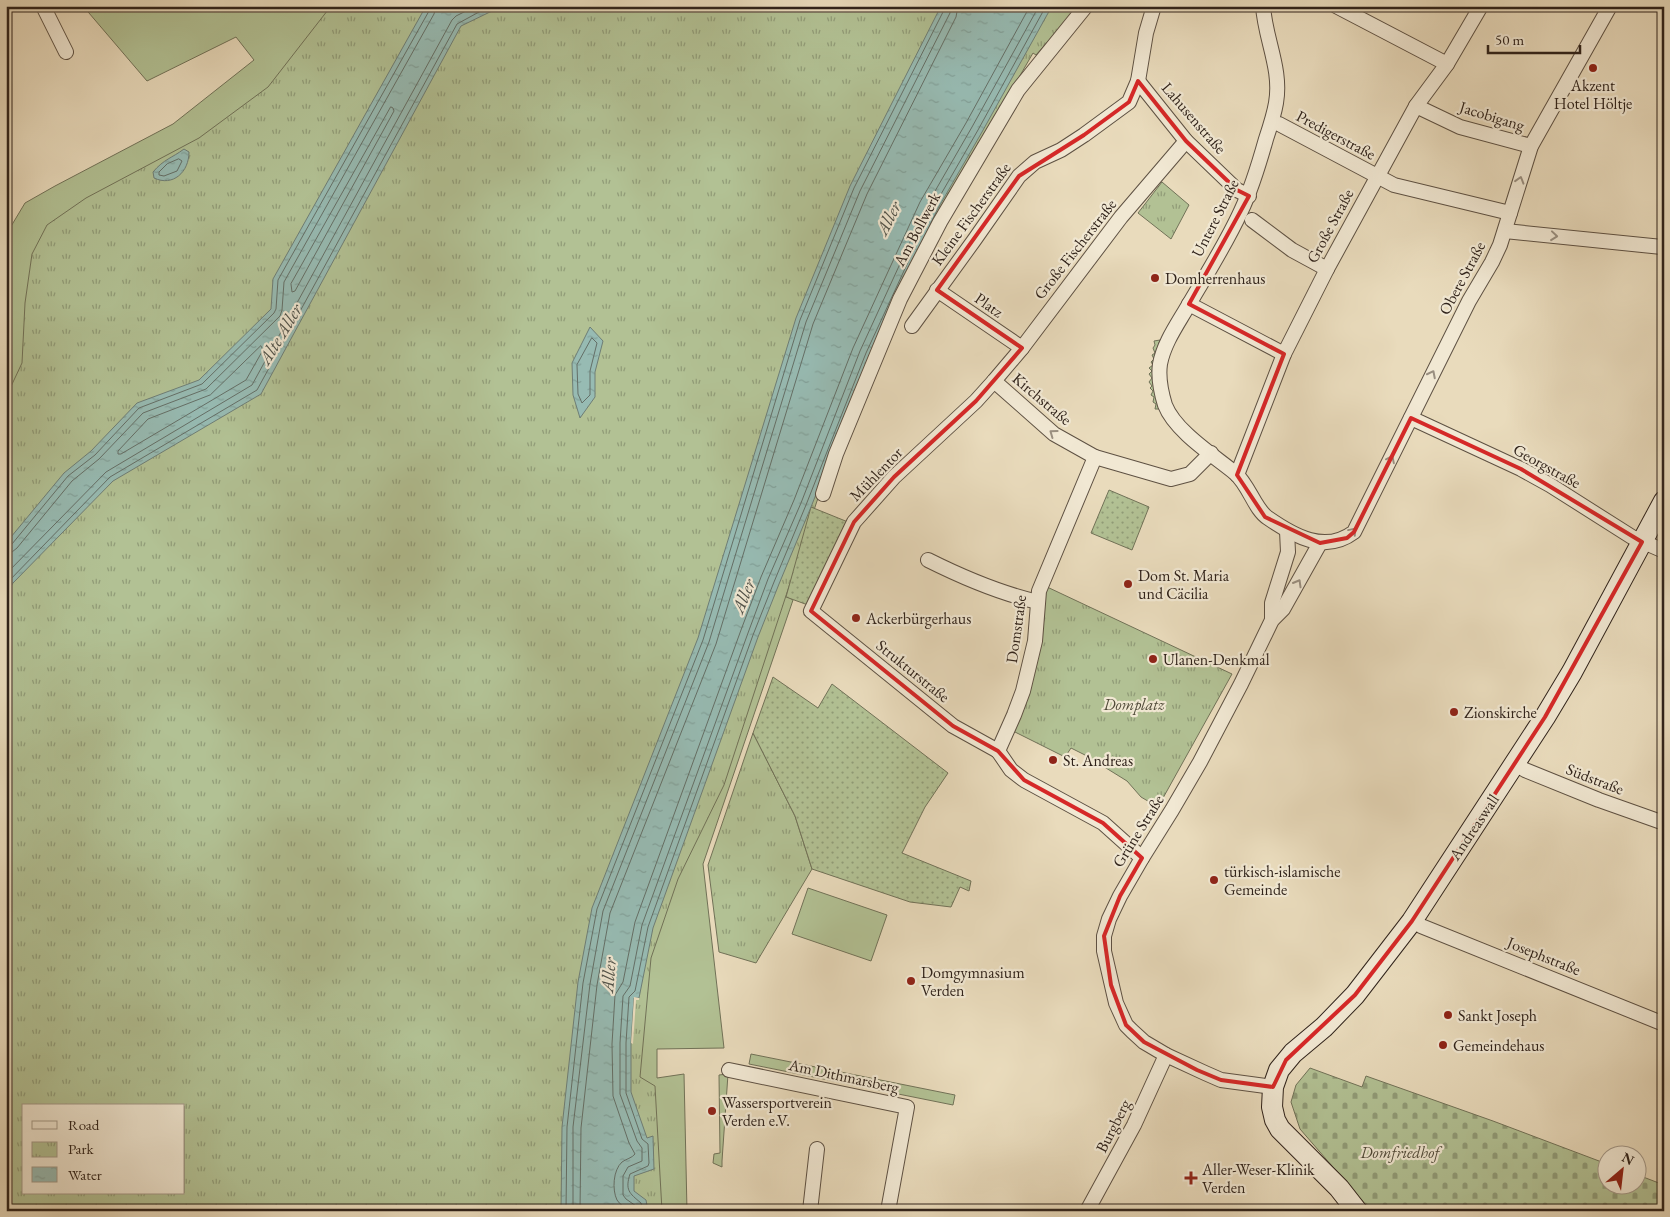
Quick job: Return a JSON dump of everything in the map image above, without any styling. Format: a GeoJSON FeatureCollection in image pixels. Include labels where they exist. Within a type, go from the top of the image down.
{"type":"FeatureCollection","features":[{"type":"Feature","properties":{"kind":"main road","name":"Andreaswall"},"geometry":{"type":"LineString","coordinates":[[1273,1087],[1275,1077],[1286,1060],[1324,1027],[1355,995],[1412,921],[1515,764],[1572,672],[1664,501]]}},
{"type":"Feature","properties":{"kind":"main road"},"geometry":{"type":"LineString","coordinates":[[1273,1087],[1272,1107],[1275,1120],[1280,1129],[1339,1188],[1357,1211]]}},
{"type":"Feature","properties":{"kind":"street"},"geometry":{"type":"LineString","coordinates":[[43,6],[66,52]]}},
{"type":"Feature","properties":{"kind":"street","name":"Am Bollwerk"},"geometry":{"type":"LineString","coordinates":[[823,494],[836,454],[900,299],[940,222],[1018,90],[1086,6]]}},
{"type":"Feature","properties":{"kind":"street","name":"Kleine Fischerstraße"},"geometry":{"type":"LineString","coordinates":[[912,326],[1018,176],[1035,162],[1061,150],[1084,136],[1129,102],[1138,81],[1146,33],[1154,6]]}},
{"type":"Feature","properties":{"kind":"street","name":"Untere Straße"},"geometry":{"type":"LineString","coordinates":[[1263,6],[1264,21],[1276,69],[1276,102],[1259,165],[1248,196],[1227,237],[1167,343],[1160,366],[1159,378],[1166,406],[1171,416],[1184,431],[1237,475],[1246,486],[1262,514],[1287,531]]}},
{"type":"Feature","properties":{"kind":"street"},"geometry":{"type":"LineString","coordinates":[[1336,6],[1447,64]]}},
{"type":"Feature","properties":{"kind":"street","name":"Große Straße"},"geometry":{"type":"LineString","coordinates":[[1237,475],[1284,354],[1327,270],[1416,106],[1447,64],[1481,6]]}},
{"type":"Feature","properties":{"kind":"street","name":"Obere Straße"},"geometry":{"type":"LineString","coordinates":[[1320,543],[1342,540],[1354,532],[1469,301],[1492,262],[1505,231],[1531,146],[1610,6]]}},
{"type":"Feature","properties":{"kind":"street","name":"Lahusenstraße"},"geometry":{"type":"LineString","coordinates":[[1138,81],[1186,141],[1237,190],[1248,196]]}},
{"type":"Feature","properties":{"kind":"street","name":"Jacobigang"},"geometry":{"type":"LineString","coordinates":[[1416,106],[1460,127],[1531,146]]}},
{"type":"Feature","properties":{"kind":"street","name":"Predigerstraße"},"geometry":{"type":"LineString","coordinates":[[1279,124],[1394,184],[1510,213]]}},
{"type":"Feature","properties":{"kind":"street","name":"Große Fischerstraße"},"geometry":{"type":"LineString","coordinates":[[994,381],[1022,348],[1121,217],[1186,141]]}},
{"type":"Feature","properties":{"kind":"street"},"geometry":{"type":"LineString","coordinates":[[1252,220],[1292,250],[1327,270]]}},
{"type":"Feature","properties":{"kind":"street"},"geometry":{"type":"LineString","coordinates":[[1505,231],[1621,243],[1664,245]]}},
{"type":"Feature","properties":{"kind":"street","name":"Platz"},"geometry":{"type":"LineString","coordinates":[[937,290],[1022,348]]}},
{"type":"Feature","properties":{"kind":"street"},"geometry":{"type":"LineString","coordinates":[[1189,304],[1284,354]]}},
{"type":"Feature","properties":{"kind":"street","name":"Kirchstraße"},"geometry":{"type":"LineString","coordinates":[[994,381],[1054,434],[1095,457],[1171,479],[1190,474],[1211,453]]}},
{"type":"Feature","properties":{"kind":"street","name":"Mühlentor"},"geometry":{"type":"LineString","coordinates":[[811,611],[854,522],[894,477],[976,401],[994,381]]}},
{"type":"Feature","properties":{"kind":"street","name":"Georgstraße"},"geometry":{"type":"LineString","coordinates":[[1411,418],[1536,477],[1632,537],[1664,551]]}},
{"type":"Feature","properties":{"kind":"street","name":"Domstraße"},"geometry":{"type":"LineString","coordinates":[[998,751],[1023,691],[1035,641],[1039,591],[1095,457]]}},
{"type":"Feature","properties":{"kind":"street"},"geometry":{"type":"LineString","coordinates":[[1287,531],[1320,543],[1283,609],[1272,620],[1272,603],[1288,552],[1287,531]]}},
{"type":"Feature","properties":{"kind":"street"},"geometry":{"type":"LineString","coordinates":[[928,560],[984,586],[1038,602]]}},
{"type":"Feature","properties":{"kind":"street","name":"Strukturstraße"},"geometry":{"type":"LineString","coordinates":[[811,611],[954,726],[998,751]]}},
{"type":"Feature","properties":{"kind":"street","name":"Grüne Straße"},"geometry":{"type":"LineString","coordinates":[[1272,620],[1212,740],[1120,896],[1109,919],[1104,936],[1104,951],[1116,1003],[1126,1025],[1144,1042],[1196,1070],[1221,1080],[1273,1087]]}},
{"type":"Feature","properties":{"kind":"street"},"geometry":{"type":"LineString","coordinates":[[998,751],[1011,770],[1024,780],[1102,823],[1142,858]]}},
{"type":"Feature","properties":{"kind":"street","name":"Südstraße"},"geometry":{"type":"LineString","coordinates":[[1515,764],[1525,770],[1599,800],[1664,823]]}},
{"type":"Feature","properties":{"kind":"street","name":"Josephstraße"},"geometry":{"type":"LineString","coordinates":[[1412,921],[1664,1024]]}},
{"type":"Feature","properties":{"kind":"street","name":"Burgberg"},"geometry":{"type":"LineString","coordinates":[[1087,1211],[1134,1125],[1166,1055]]}},
{"type":"Feature","properties":{"kind":"street","name":"Am Dithmarsberg"},"geometry":{"type":"LineString","coordinates":[[729,1070],[907,1107],[888,1211]]}},
{"type":"Feature","properties":{"kind":"street"},"geometry":{"type":"LineString","coordinates":[[810,1211],[817,1149]]}},
{"type":"Feature","properties":{"kind":"highlighted area"},"geometry":{"type":"Polygon","coordinates":[[[1138,81],[1186,141],[1237,190],[1249,196],[1189,304],[1284,354],[1237,475],[1265,517],[1320,543],[1347,538],[1354,532],[1411,418],[1521,469],[1642,542],[1545,717],[1412,921],[1355,995],[1286,1060],[1273,1087],[1221,1080],[1197,1070],[1144,1042],[1126,1025],[1111,985],[1104,936],[1120,896],[1142,858],[1103,823],[1024,780],[998,751],[953,726],[811,611],[854,522],[894,477],[976,401],[1022,348],[937,290],[1019,176],[1084,135],[1129,102],[1138,81]]]}},
{"type":"Feature","properties":{"kind":"green space"},"geometry":{"type":"Polygon","coordinates":[[[83,6],[426,6],[6,543],[6,221],[10,228],[25,203],[173,124],[254,60],[236,37],[147,81],[83,6]]]}},
{"type":"Feature","properties":{"kind":"green space"},"geometry":{"type":"Polygon","coordinates":[[[331,6],[1077,6],[1036,55],[1033,53],[931,230],[870,368],[817,501],[724,785],[678,879],[651,958],[640,1077],[655,1086],[662,1211],[6,1211],[6,397],[22,363],[25,303],[32,254],[47,225],[86,198],[199,138],[268,87],[331,6]]]}},
{"type":"Feature","properties":{"kind":"green space"},"geometry":{"type":"Polygon","coordinates":[[[1162,182],[1189,205],[1171,239],[1138,213],[1162,182]]]}},
{"type":"Feature","properties":{"kind":"green space"},"geometry":{"type":"Polygon","coordinates":[[[1160,340],[1154,366],[1154,382],[1159,409],[1155,409],[1154,397],[1151,395],[1153,391],[1150,388],[1152,386],[1149,382],[1152,378],[1149,374],[1152,371],[1149,368],[1153,365],[1151,362],[1154,359],[1152,355],[1155,353],[1153,348],[1155,345],[1154,341],[1160,340]]]}},
{"type":"Feature","properties":{"kind":"green space"},"geometry":{"type":"Polygon","coordinates":[[[1109,490],[1149,507],[1132,550],[1091,533],[1109,490]]]}},
{"type":"Feature","properties":{"kind":"green space"},"geometry":{"type":"Polygon","coordinates":[[[811,507],[786,596],[793,600],[703,864],[724,1048],[657,1049],[657,1078],[684,1074],[687,1211],[647,1211],[635,1103],[653,928],[811,507]]]}},
{"type":"Feature","properties":{"kind":"green space"},"geometry":{"type":"Polygon","coordinates":[[[811,507],[848,522],[808,605],[786,597],[811,507]]]}},
{"type":"Feature","properties":{"kind":"green space","name":"Domplatz"},"geometry":{"type":"Polygon","coordinates":[[[1045,586],[1232,674],[1158,807],[1141,797],[1127,781],[1085,755],[1071,748],[1065,757],[1013,731],[1045,586]]]}},
{"type":"Feature","properties":{"kind":"green space"},"geometry":{"type":"Polygon","coordinates":[[[773,677],[818,708],[832,684],[948,773],[925,807],[902,853],[971,881],[969,891],[960,887],[951,907],[910,902],[812,869],[795,816],[753,733],[773,677]]]}},
{"type":"Feature","properties":{"kind":"green space"},"geometry":{"type":"Polygon","coordinates":[[[753,733],[795,816],[812,869],[756,963],[719,952],[708,865],[753,733]]]}},
{"type":"Feature","properties":{"kind":"green space"},"geometry":{"type":"Polygon","coordinates":[[[808,888],[887,915],[871,961],[792,934],[808,888]]]}},
{"type":"Feature","properties":{"kind":"green space"},"geometry":{"type":"Polygon","coordinates":[[[751,1054],[955,1095],[953,1105],[749,1064],[751,1054]]]}},
{"type":"Feature","properties":{"kind":"green space","name":"Domfriedhof"},"geometry":{"type":"Polygon","coordinates":[[[1310,1068],[1362,1087],[1366,1076],[1598,1161],[1598,1194],[1648,1194],[1648,1179],[1664,1185],[1664,1211],[1371,1211],[1300,1129],[1291,1102],[1296,1085],[1310,1068]]]}},
{"type":"Feature","properties":{"kind":"green space"},"geometry":{"type":"Polygon","coordinates":[[[728,1074],[722,1167],[713,1163],[714,1154],[720,1153],[719,1075],[728,1074]]]}},
{"type":"Feature","properties":{"kind":"water","name":"Alte Aller"},"geometry":{"type":"Polygon","coordinates":[[[426,6],[516,6],[492,11],[461,26],[261,394],[113,481],[13,583],[6,594],[6,543],[64,473],[91,451],[137,403],[199,380],[271,309],[273,279],[426,6]]]}},
{"type":"Feature","properties":{"kind":"water","name":"Aller"},"geometry":{"type":"Polygon","coordinates":[[[941,6],[1052,6],[937,210],[871,355],[758,637],[653,928],[639,998],[634,998],[631,1043],[631,1092],[647,1138],[653,1136],[654,1169],[634,1176],[634,1191],[646,1200],[648,1211],[561,1211],[562,1127],[578,982],[592,908],[698,638],[796,318],[850,186],[941,6]]]}},
{"type":"Feature","properties":{"kind":"water"},"geometry":{"type":"Polygon","coordinates":[[[184,149],[189,152],[188,159],[186,166],[179,176],[167,181],[154,178],[153,172],[164,161],[184,149]]]}},
{"type":"Feature","properties":{"kind":"water"},"geometry":{"type":"Polygon","coordinates":[[[590,327],[603,341],[595,372],[595,397],[580,418],[573,395],[572,363],[590,327]]]}},
{"type":"Feature","properties":{"kind":"pier"},"geometry":{"type":"Polygon","coordinates":[[[634,997],[639,998],[639,1000],[636,1000],[633,1044],[631,1043],[634,997]]]}},
{"type":"Feature","properties":{"kind":"place","name":"Akzent Hotel Höltje"},"geometry":{"type":"Point","coordinates":[1593,68]}},
{"type":"Feature","properties":{"kind":"place","name":"Domherrenhaus"},"geometry":{"type":"Point","coordinates":[1155,278]}},
{"type":"Feature","properties":{"kind":"place","name":"Dom St. Maria und Cäcilia"},"geometry":{"type":"Point","coordinates":[1128,584]}},
{"type":"Feature","properties":{"kind":"place","name":"Ackerbürgerhaus"},"geometry":{"type":"Point","coordinates":[856,618]}},
{"type":"Feature","properties":{"kind":"place","name":"Ulanen-Denkmal"},"geometry":{"type":"Point","coordinates":[1153,659]}},
{"type":"Feature","properties":{"kind":"place","name":"Zionskirche"},"geometry":{"type":"Point","coordinates":[1454,712]}},
{"type":"Feature","properties":{"kind":"place","name":"St. Andreas"},"geometry":{"type":"Point","coordinates":[1053,760]}},
{"type":"Feature","properties":{"kind":"place","name":"türkisch-islamische Gemeinde"},"geometry":{"type":"Point","coordinates":[1214,880]}},
{"type":"Feature","properties":{"kind":"place","name":"Domgymnasium Verden"},"geometry":{"type":"Point","coordinates":[911,981]}},
{"type":"Feature","properties":{"kind":"place","name":"Sankt Joseph"},"geometry":{"type":"Point","coordinates":[1448,1015]}},
{"type":"Feature","properties":{"kind":"place","name":"Gemeindehaus"},"geometry":{"type":"Point","coordinates":[1443,1045]}},
{"type":"Feature","properties":{"kind":"place","name":"Wassersportverein Verden e.V."},"geometry":{"type":"Point","coordinates":[712,1111]}},
{"type":"Feature","properties":{"kind":"place","name":"Aller-Weser-Klinik Verden"},"geometry":{"type":"Point","coordinates":[1191,1178]}}]}
